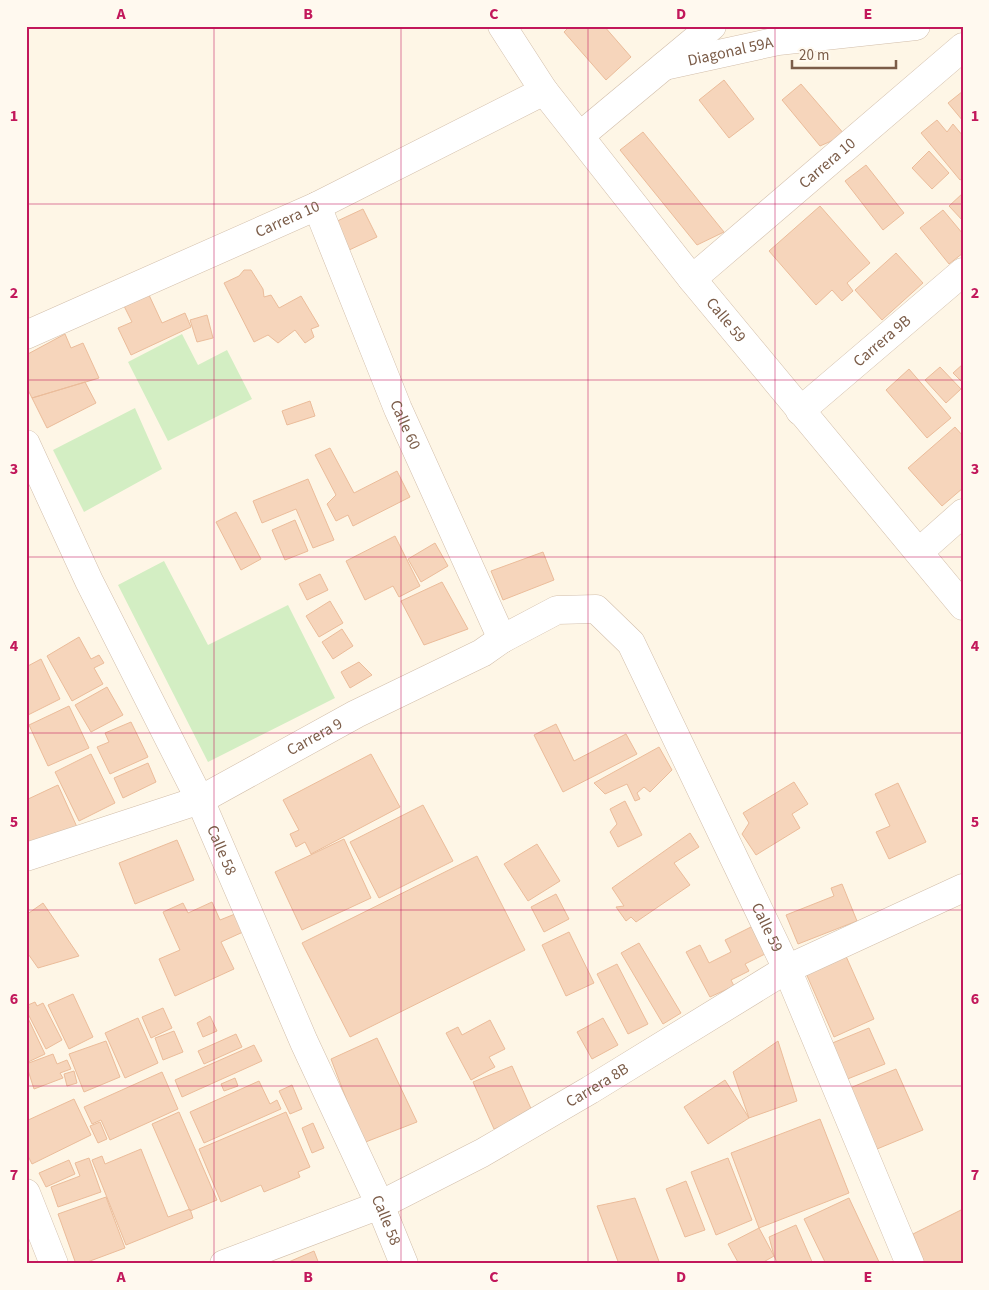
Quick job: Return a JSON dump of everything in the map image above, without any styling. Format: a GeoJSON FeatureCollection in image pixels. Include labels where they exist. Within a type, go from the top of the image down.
{"type":"FeatureCollection","features":[{"type":"Feature","properties":{"kind":"street","name":"Calle 59"},"geometry":{"type":"LineString","coordinates":[[502,26],[544,91],[692,279],[963,606]]}},
{"type":"Feature","properties":{"kind":"street"},"geometry":{"type":"LineString","coordinates":[[581,136],[712,26]]}},
{"type":"Feature","properties":{"kind":"street","name":"Diagonal 59A"},"geometry":{"type":"LineString","coordinates":[[664,66],[778,41],[916,26]]}},
{"type":"Feature","properties":{"kind":"street","name":"Carrera 10"},"geometry":{"type":"LineString","coordinates":[[692,279],[963,48]]}},
{"type":"Feature","properties":{"kind":"street","name":"Carrera 10"},"geometry":{"type":"LineString","coordinates":[[26,335],[317,206],[544,91]]}},
{"type":"Feature","properties":{"kind":"street","name":"Calle 60"},"geometry":{"type":"LineString","coordinates":[[317,206],[398,409],[502,639]]}},
{"type":"Feature","properties":{"kind":"street","name":"Carrera 9B"},"geometry":{"type":"LineString","coordinates":[[800,411],[963,272]]}},
{"type":"Feature","properties":{"kind":"street","name":"Calle 58"},"geometry":{"type":"LineString","coordinates":[[26,444],[89,581],[200,800],[304,1042],[380,1205],[404,1264]]}},
{"type":"Feature","properties":{"kind":"street"},"geometry":{"type":"LineString","coordinates":[[920,552],[963,513]]}},
{"type":"Feature","properties":{"kind":"street","name":"Calle 59"},"geometry":{"type":"LineString","coordinates":[[596,609],[631,643],[787,969],[910,1264]]}},
{"type":"Feature","properties":{"kind":"street","name":"Carrera 9"},"geometry":{"type":"LineString","coordinates":[[26,857],[200,800],[356,714],[482,653],[502,639],[557,610],[596,609]]}},
{"type":"Feature","properties":{"kind":"street","name":"Carrera 8B"},"geometry":{"type":"LineString","coordinates":[[224,1264],[380,1205],[482,1153],[590,1090],[787,969],[963,888]]}},
{"type":"Feature","properties":{"kind":"street"},"geometry":{"type":"LineString","coordinates":[[26,1193],[54,1264]]}},
{"type":"Feature","properties":{"kind":"green space"},"geometry":{"type":"Polygon","coordinates":[[[182,334],[198,365],[227,350],[252,399],[168,441],[128,362],[182,334]]]}},
{"type":"Feature","properties":{"kind":"green space"},"geometry":{"type":"Polygon","coordinates":[[[135,408],[162,469],[84,512],[53,450],[135,408]]]}},
{"type":"Feature","properties":{"kind":"green space"},"geometry":{"type":"Polygon","coordinates":[[[164,561],[208,645],[288,605],[335,698],[208,762],[118,585],[164,561]]]}},
{"type":"Feature","properties":{"kind":"building"},"geometry":{"type":"Polygon","coordinates":[[[570,26],[604,26],[631,57],[606,80],[564,32],[570,26]]]}},
{"type":"Feature","properties":{"kind":"building"},"geometry":{"type":"Polygon","coordinates":[[[724,80],[754,119],[729,138],[699,100],[724,80]]]}},
{"type":"Feature","properties":{"kind":"building"},"geometry":{"type":"Polygon","coordinates":[[[801,84],[845,135],[820,146],[782,100],[801,84]]]}},
{"type":"Feature","properties":{"kind":"building"},"geometry":{"type":"Polygon","coordinates":[[[963,91],[963,121],[948,103],[963,91]]]}},
{"type":"Feature","properties":{"kind":"building"},"geometry":{"type":"Polygon","coordinates":[[[937,120],[947,132],[953,124],[963,136],[963,178],[960,180],[921,133],[937,120]]]}},
{"type":"Feature","properties":{"kind":"building"},"geometry":{"type":"Polygon","coordinates":[[[643,132],[724,232],[697,245],[620,150],[643,132]]]}},
{"type":"Feature","properties":{"kind":"building"},"geometry":{"type":"Polygon","coordinates":[[[929,151],[949,173],[932,189],[912,168],[929,151]]]}},
{"type":"Feature","properties":{"kind":"building"},"geometry":{"type":"Polygon","coordinates":[[[866,165],[904,213],[883,230],[845,181],[866,165]]]}},
{"type":"Feature","properties":{"kind":"building"},"geometry":{"type":"Polygon","coordinates":[[[963,193],[963,221],[949,206],[963,193]]]}},
{"type":"Feature","properties":{"kind":"building"},"geometry":{"type":"Polygon","coordinates":[[[820,206],[870,263],[847,283],[853,291],[842,301],[832,290],[816,305],[769,251],[820,206]]]}},
{"type":"Feature","properties":{"kind":"building"},"geometry":{"type":"Polygon","coordinates":[[[363,209],[377,237],[347,251],[333,223],[363,209]]]}},
{"type":"Feature","properties":{"kind":"building"},"geometry":{"type":"Polygon","coordinates":[[[943,210],[963,234],[963,253],[949,264],[920,228],[943,210]]]}},
{"type":"Feature","properties":{"kind":"building"},"geometry":{"type":"Polygon","coordinates":[[[896,253],[923,283],[882,320],[855,290],[896,253]]]}},
{"type":"Feature","properties":{"kind":"building"},"geometry":{"type":"Polygon","coordinates":[[[244,270],[251,270],[263,289],[264,297],[271,295],[279,308],[301,296],[319,326],[311,329],[314,337],[305,343],[295,330],[278,343],[268,335],[254,342],[224,283],[239,276],[244,270]]]}},
{"type":"Feature","properties":{"kind":"building"},"geometry":{"type":"Polygon","coordinates":[[[149,295],[162,323],[185,313],[191,327],[131,355],[118,328],[132,322],[124,306],[149,295]]]}},
{"type":"Feature","properties":{"kind":"building"},"geometry":{"type":"Polygon","coordinates":[[[207,315],[213,338],[197,342],[190,320],[207,315]]]}},
{"type":"Feature","properties":{"kind":"building"},"geometry":{"type":"Polygon","coordinates":[[[65,334],[71,348],[83,343],[99,378],[32,398],[26,386],[26,355],[65,334]]]}},
{"type":"Feature","properties":{"kind":"building"},"geometry":{"type":"Polygon","coordinates":[[[963,364],[963,383],[953,373],[963,364]]]}},
{"type":"Feature","properties":{"kind":"building"},"geometry":{"type":"Polygon","coordinates":[[[940,367],[961,389],[946,403],[925,380],[940,367]]]}},
{"type":"Feature","properties":{"kind":"building"},"geometry":{"type":"Polygon","coordinates":[[[909,369],[951,418],[927,438],[886,390],[909,369]]]}},
{"type":"Feature","properties":{"kind":"building"},"geometry":{"type":"Polygon","coordinates":[[[85,382],[96,403],[47,428],[32,398],[85,382]]]}},
{"type":"Feature","properties":{"kind":"building"},"geometry":{"type":"Polygon","coordinates":[[[310,401],[315,416],[287,425],[282,411],[310,401]]]}},
{"type":"Feature","properties":{"kind":"building"},"geometry":{"type":"Polygon","coordinates":[[[955,427],[963,436],[963,488],[942,506],[908,468],[955,427]]]}},
{"type":"Feature","properties":{"kind":"building"},"geometry":{"type":"Polygon","coordinates":[[[330,448],[354,493],[397,471],[410,497],[353,526],[348,515],[336,521],[327,504],[336,495],[315,455],[330,448]]]}},
{"type":"Feature","properties":{"kind":"building"},"geometry":{"type":"Polygon","coordinates":[[[308,479],[334,540],[313,548],[296,509],[262,523],[253,501],[308,479]]]}},
{"type":"Feature","properties":{"kind":"building"},"geometry":{"type":"Polygon","coordinates":[[[236,512],[261,559],[241,570],[216,522],[236,512]]]}},
{"type":"Feature","properties":{"kind":"building"},"geometry":{"type":"Polygon","coordinates":[[[295,520],[308,551],[285,560],[272,530],[295,520]]]}},
{"type":"Feature","properties":{"kind":"building"},"geometry":{"type":"Polygon","coordinates":[[[395,536],[420,586],[399,597],[393,586],[365,600],[346,561],[395,536]]]}},
{"type":"Feature","properties":{"kind":"building"},"geometry":{"type":"Polygon","coordinates":[[[435,543],[448,566],[421,582],[408,559],[435,543]]]}},
{"type":"Feature","properties":{"kind":"building"},"geometry":{"type":"Polygon","coordinates":[[[543,552],[554,580],[503,600],[491,571],[543,552]]]}},
{"type":"Feature","properties":{"kind":"building"},"geometry":{"type":"Polygon","coordinates":[[[320,574],[328,590],[307,600],[299,584],[320,574]]]}},
{"type":"Feature","properties":{"kind":"building"},"geometry":{"type":"Polygon","coordinates":[[[442,582],[468,629],[424,645],[401,601],[442,582]]]}},
{"type":"Feature","properties":{"kind":"building"},"geometry":{"type":"Polygon","coordinates":[[[330,601],[343,623],[319,637],[306,616],[330,601]]]}},
{"type":"Feature","properties":{"kind":"building"},"geometry":{"type":"Polygon","coordinates":[[[342,629],[353,646],[333,659],[322,642],[342,629]]]}},
{"type":"Feature","properties":{"kind":"building"},"geometry":{"type":"Polygon","coordinates":[[[79,637],[91,659],[99,655],[104,663],[94,668],[103,684],[72,701],[47,656],[79,637]]]}},
{"type":"Feature","properties":{"kind":"building"},"geometry":{"type":"Polygon","coordinates":[[[41,659],[60,699],[28,715],[26,711],[26,667],[41,659]]]}},
{"type":"Feature","properties":{"kind":"building"},"geometry":{"type":"Polygon","coordinates":[[[359,662],[372,675],[350,688],[341,672],[359,662]]]}},
{"type":"Feature","properties":{"kind":"building"},"geometry":{"type":"Polygon","coordinates":[[[107,687],[123,715],[91,732],[75,705],[107,687]]]}},
{"type":"Feature","properties":{"kind":"building"},"geometry":{"type":"Polygon","coordinates":[[[69,706],[89,748],[48,766],[29,725],[69,706]]]}},
{"type":"Feature","properties":{"kind":"building"},"geometry":{"type":"Polygon","coordinates":[[[131,722],[148,757],[110,774],[97,747],[109,742],[105,733],[131,722]]]}},
{"type":"Feature","properties":{"kind":"building"},"geometry":{"type":"Polygon","coordinates":[[[556,724],[574,761],[626,734],[637,754],[563,792],[534,735],[556,724]]]}},
{"type":"Feature","properties":{"kind":"building"},"geometry":{"type":"Polygon","coordinates":[[[659,747],[672,770],[650,792],[644,787],[637,793],[640,799],[635,801],[627,784],[605,794],[594,783],[659,747]]]}},
{"type":"Feature","properties":{"kind":"building"},"geometry":{"type":"Polygon","coordinates":[[[91,754],[115,803],[79,821],[55,772],[91,754]]]}},
{"type":"Feature","properties":{"kind":"building"},"geometry":{"type":"Polygon","coordinates":[[[371,754],[400,807],[311,854],[305,842],[296,847],[290,834],[299,830],[283,800],[371,754]]]}},
{"type":"Feature","properties":{"kind":"building"},"geometry":{"type":"Polygon","coordinates":[[[148,763],[156,782],[123,798],[114,778],[148,763]]]}},
{"type":"Feature","properties":{"kind":"building"},"geometry":{"type":"Polygon","coordinates":[[[794,782],[808,804],[792,814],[800,828],[756,855],[742,834],[749,823],[743,813],[794,782]]]}},
{"type":"Feature","properties":{"kind":"building"},"geometry":{"type":"Polygon","coordinates":[[[898,783],[926,842],[889,859],[876,832],[890,826],[875,794],[898,783]]]}},
{"type":"Feature","properties":{"kind":"building"},"geometry":{"type":"Polygon","coordinates":[[[58,785],[77,827],[26,850],[26,800],[58,785]]]}},
{"type":"Feature","properties":{"kind":"building"},"geometry":{"type":"Polygon","coordinates":[[[625,801],[642,835],[618,847],[610,832],[617,824],[610,809],[625,801]]]}},
{"type":"Feature","properties":{"kind":"building"},"geometry":{"type":"Polygon","coordinates":[[[423,805],[453,861],[379,898],[350,842],[423,805]]]}},
{"type":"Feature","properties":{"kind":"building"},"geometry":{"type":"Polygon","coordinates":[[[690,833],[699,847],[674,863],[690,885],[636,922],[631,917],[626,921],[616,907],[624,906],[612,888],[690,833]]]}},
{"type":"Feature","properties":{"kind":"building"},"geometry":{"type":"Polygon","coordinates":[[[344,839],[371,898],[302,930],[275,872],[344,839]]]}},
{"type":"Feature","properties":{"kind":"building"},"geometry":{"type":"Polygon","coordinates":[[[177,840],[194,880],[135,904],[119,863],[177,840]]]}},
{"type":"Feature","properties":{"kind":"building"},"geometry":{"type":"Polygon","coordinates":[[[537,844],[560,881],[528,901],[504,864],[537,844]]]}},
{"type":"Feature","properties":{"kind":"building"},"geometry":{"type":"Polygon","coordinates":[[[477,856],[525,950],[350,1037],[302,943],[477,856]]]}},
{"type":"Feature","properties":{"kind":"building"},"geometry":{"type":"Polygon","coordinates":[[[842,884],[857,921],[798,944],[786,915],[834,896],[831,888],[842,884]]]}},
{"type":"Feature","properties":{"kind":"building"},"geometry":{"type":"Polygon","coordinates":[[[556,894],[569,919],[544,932],[531,907],[556,894]]]}},
{"type":"Feature","properties":{"kind":"building"},"geometry":{"type":"Polygon","coordinates":[[[212,902],[220,920],[235,914],[243,932],[221,942],[234,969],[175,996],[159,959],[180,950],[163,912],[183,903],[188,913],[212,902]]]}},
{"type":"Feature","properties":{"kind":"building"},"geometry":{"type":"Polygon","coordinates":[[[43,903],[79,956],[38,968],[26,951],[26,915],[43,903]]]}},
{"type":"Feature","properties":{"kind":"building"},"geometry":{"type":"Polygon","coordinates":[[[753,926],[767,953],[745,964],[749,971],[731,980],[734,986],[710,997],[686,952],[700,945],[709,963],[731,952],[725,940],[753,926]]]}},
{"type":"Feature","properties":{"kind":"building"},"geometry":{"type":"Polygon","coordinates":[[[569,932],[594,983],[566,996],[542,945],[569,932]]]}},
{"type":"Feature","properties":{"kind":"building"},"geometry":{"type":"Polygon","coordinates":[[[639,943],[681,1013],[663,1024],[621,953],[639,943]]]}},
{"type":"Feature","properties":{"kind":"building"},"geometry":{"type":"Polygon","coordinates":[[[845,954],[874,1019],[834,1037],[805,971],[845,954]]]}},
{"type":"Feature","properties":{"kind":"building"},"geometry":{"type":"Polygon","coordinates":[[[617,964],[648,1024],[628,1034],[597,974],[617,964]]]}},
{"type":"Feature","properties":{"kind":"building"},"geometry":{"type":"Polygon","coordinates":[[[73,994],[93,1037],[69,1049],[48,1005],[73,994]]]}},
{"type":"Feature","properties":{"kind":"building"},"geometry":{"type":"Polygon","coordinates":[[[35,1002],[37,1006],[43,1003],[62,1040],[46,1049],[26,1010],[29,1008],[28,1005],[35,1002]]]}},
{"type":"Feature","properties":{"kind":"building"},"geometry":{"type":"Polygon","coordinates":[[[163,1008],[172,1028],[151,1038],[142,1017],[163,1008]]]}},
{"type":"Feature","properties":{"kind":"building"},"geometry":{"type":"Polygon","coordinates":[[[26,1014],[45,1054],[26,1063],[26,1014]]]}},
{"type":"Feature","properties":{"kind":"building"},"geometry":{"type":"Polygon","coordinates":[[[210,1016],[217,1031],[203,1037],[197,1023],[210,1016]]]}},
{"type":"Feature","properties":{"kind":"building"},"geometry":{"type":"Polygon","coordinates":[[[138,1018],[158,1063],[125,1078],[105,1033],[138,1018]]]}},
{"type":"Feature","properties":{"kind":"building"},"geometry":{"type":"Polygon","coordinates":[[[603,1018],[618,1045],[592,1059],[577,1032],[603,1018]]]}},
{"type":"Feature","properties":{"kind":"building"},"geometry":{"type":"Polygon","coordinates":[[[490,1020],[505,1049],[489,1057],[495,1067],[471,1080],[446,1033],[458,1027],[462,1035],[490,1020]]]}},
{"type":"Feature","properties":{"kind":"building"},"geometry":{"type":"Polygon","coordinates":[[[869,1028],[885,1064],[845,1080],[830,1044],[869,1028]]]}},
{"type":"Feature","properties":{"kind":"building"},"geometry":{"type":"Polygon","coordinates":[[[174,1031],[183,1052],[163,1060],[155,1038],[174,1031]]]}},
{"type":"Feature","properties":{"kind":"building"},"geometry":{"type":"Polygon","coordinates":[[[236,1034],[242,1047],[204,1064],[198,1051],[236,1034]]]}},
{"type":"Feature","properties":{"kind":"building"},"geometry":{"type":"Polygon","coordinates":[[[377,1038],[417,1122],[363,1143],[331,1059],[377,1038]]]}},
{"type":"Feature","properties":{"kind":"building"},"geometry":{"type":"Polygon","coordinates":[[[106,1041],[120,1077],[84,1092],[69,1054],[106,1041]]]}},
{"type":"Feature","properties":{"kind":"building"},"geometry":{"type":"Polygon","coordinates":[[[778,1041],[797,1101],[749,1118],[733,1072],[778,1041]]]}},
{"type":"Feature","properties":{"kind":"building"},"geometry":{"type":"Polygon","coordinates":[[[254,1045],[262,1061],[182,1097],[175,1080],[254,1045]]]}},
{"type":"Feature","properties":{"kind":"building"},"geometry":{"type":"Polygon","coordinates":[[[53,1054],[57,1064],[67,1060],[71,1069],[60,1073],[63,1078],[34,1089],[26,1064],[53,1054]]]}},
{"type":"Feature","properties":{"kind":"building"},"geometry":{"type":"Polygon","coordinates":[[[512,1066],[533,1113],[494,1129],[473,1082],[512,1066]]]}},
{"type":"Feature","properties":{"kind":"building"},"geometry":{"type":"Polygon","coordinates":[[[896,1069],[923,1130],[877,1149],[850,1088],[896,1069]]]}},
{"type":"Feature","properties":{"kind":"building"},"geometry":{"type":"Polygon","coordinates":[[[74,1071],[77,1083],[67,1086],[64,1074],[74,1071]]]}},
{"type":"Feature","properties":{"kind":"building"},"geometry":{"type":"Polygon","coordinates":[[[162,1072],[178,1109],[110,1140],[101,1120],[92,1124],[84,1107],[162,1072]]]}},
{"type":"Feature","properties":{"kind":"building"},"geometry":{"type":"Polygon","coordinates":[[[235,1078],[238,1086],[224,1091],[221,1084],[235,1078]]]}},
{"type":"Feature","properties":{"kind":"building"},"geometry":{"type":"Polygon","coordinates":[[[725,1080],[749,1118],[708,1144],[684,1107],[725,1080]]]}},
{"type":"Feature","properties":{"kind":"building"},"geometry":{"type":"Polygon","coordinates":[[[259,1081],[270,1104],[277,1100],[281,1109],[204,1143],[190,1112],[259,1081]]]}},
{"type":"Feature","properties":{"kind":"building"},"geometry":{"type":"Polygon","coordinates":[[[292,1085],[302,1109],[290,1114],[279,1091],[292,1085]]]}},
{"type":"Feature","properties":{"kind":"building"},"geometry":{"type":"Polygon","coordinates":[[[74,1099],[91,1135],[32,1164],[26,1152],[26,1121],[74,1099]]]}},
{"type":"Feature","properties":{"kind":"building"},"geometry":{"type":"Polygon","coordinates":[[[179,1112],[217,1200],[190,1211],[152,1124],[179,1112]]]}},
{"type":"Feature","properties":{"kind":"building"},"geometry":{"type":"Polygon","coordinates":[[[286,1112],[310,1167],[298,1172],[300,1177],[264,1192],[261,1185],[221,1202],[199,1149],[286,1112]]]}},
{"type":"Feature","properties":{"kind":"building"},"geometry":{"type":"Polygon","coordinates":[[[820,1119],[849,1193],[759,1228],[731,1153],[820,1119]]]}},
{"type":"Feature","properties":{"kind":"building"},"geometry":{"type":"Polygon","coordinates":[[[100,1122],[107,1139],[98,1143],[90,1126],[100,1122]]]}},
{"type":"Feature","properties":{"kind":"building"},"geometry":{"type":"Polygon","coordinates":[[[313,1123],[324,1148],[312,1153],[302,1128],[313,1123]]]}},
{"type":"Feature","properties":{"kind":"building"},"geometry":{"type":"Polygon","coordinates":[[[141,1149],[168,1217],[190,1209],[193,1218],[126,1245],[92,1160],[102,1156],[105,1164],[141,1149]]]}},
{"type":"Feature","properties":{"kind":"building"},"geometry":{"type":"Polygon","coordinates":[[[89,1158],[101,1192],[58,1207],[51,1187],[80,1176],[75,1163],[89,1158]]]}},
{"type":"Feature","properties":{"kind":"building"},"geometry":{"type":"Polygon","coordinates":[[[728,1158],[752,1220],[716,1235],[691,1172],[728,1158]]]}},
{"type":"Feature","properties":{"kind":"building"},"geometry":{"type":"Polygon","coordinates":[[[69,1160],[75,1174],[46,1187],[39,1173],[69,1160]]]}},
{"type":"Feature","properties":{"kind":"building"},"geometry":{"type":"Polygon","coordinates":[[[686,1181],[705,1230],[685,1237],[666,1189],[686,1181]]]}},
{"type":"Feature","properties":{"kind":"building"},"geometry":{"type":"Polygon","coordinates":[[[106,1197],[125,1248],[82,1264],[76,1264],[58,1214],[106,1197]]]}},
{"type":"Feature","properties":{"kind":"building"},"geometry":{"type":"Polygon","coordinates":[[[635,1198],[660,1264],[619,1264],[597,1206],[635,1198]]]}},
{"type":"Feature","properties":{"kind":"building"},"geometry":{"type":"Polygon","coordinates":[[[849,1198],[880,1264],[826,1264],[804,1219],[849,1198]]]}},
{"type":"Feature","properties":{"kind":"building"},"geometry":{"type":"Polygon","coordinates":[[[963,1209],[963,1264],[925,1264],[913,1234],[963,1209]]]}},
{"type":"Feature","properties":{"kind":"building"},"geometry":{"type":"Polygon","coordinates":[[[796,1225],[813,1264],[778,1264],[769,1237],[796,1225]]]}},
{"type":"Feature","properties":{"kind":"building"},"geometry":{"type":"Polygon","coordinates":[[[759,1228],[774,1256],[760,1264],[739,1264],[728,1244],[759,1228]]]}},
{"type":"Feature","properties":{"kind":"building"},"geometry":{"type":"Polygon","coordinates":[[[314,1251],[319,1264],[284,1264],[314,1251]]]}}]}
